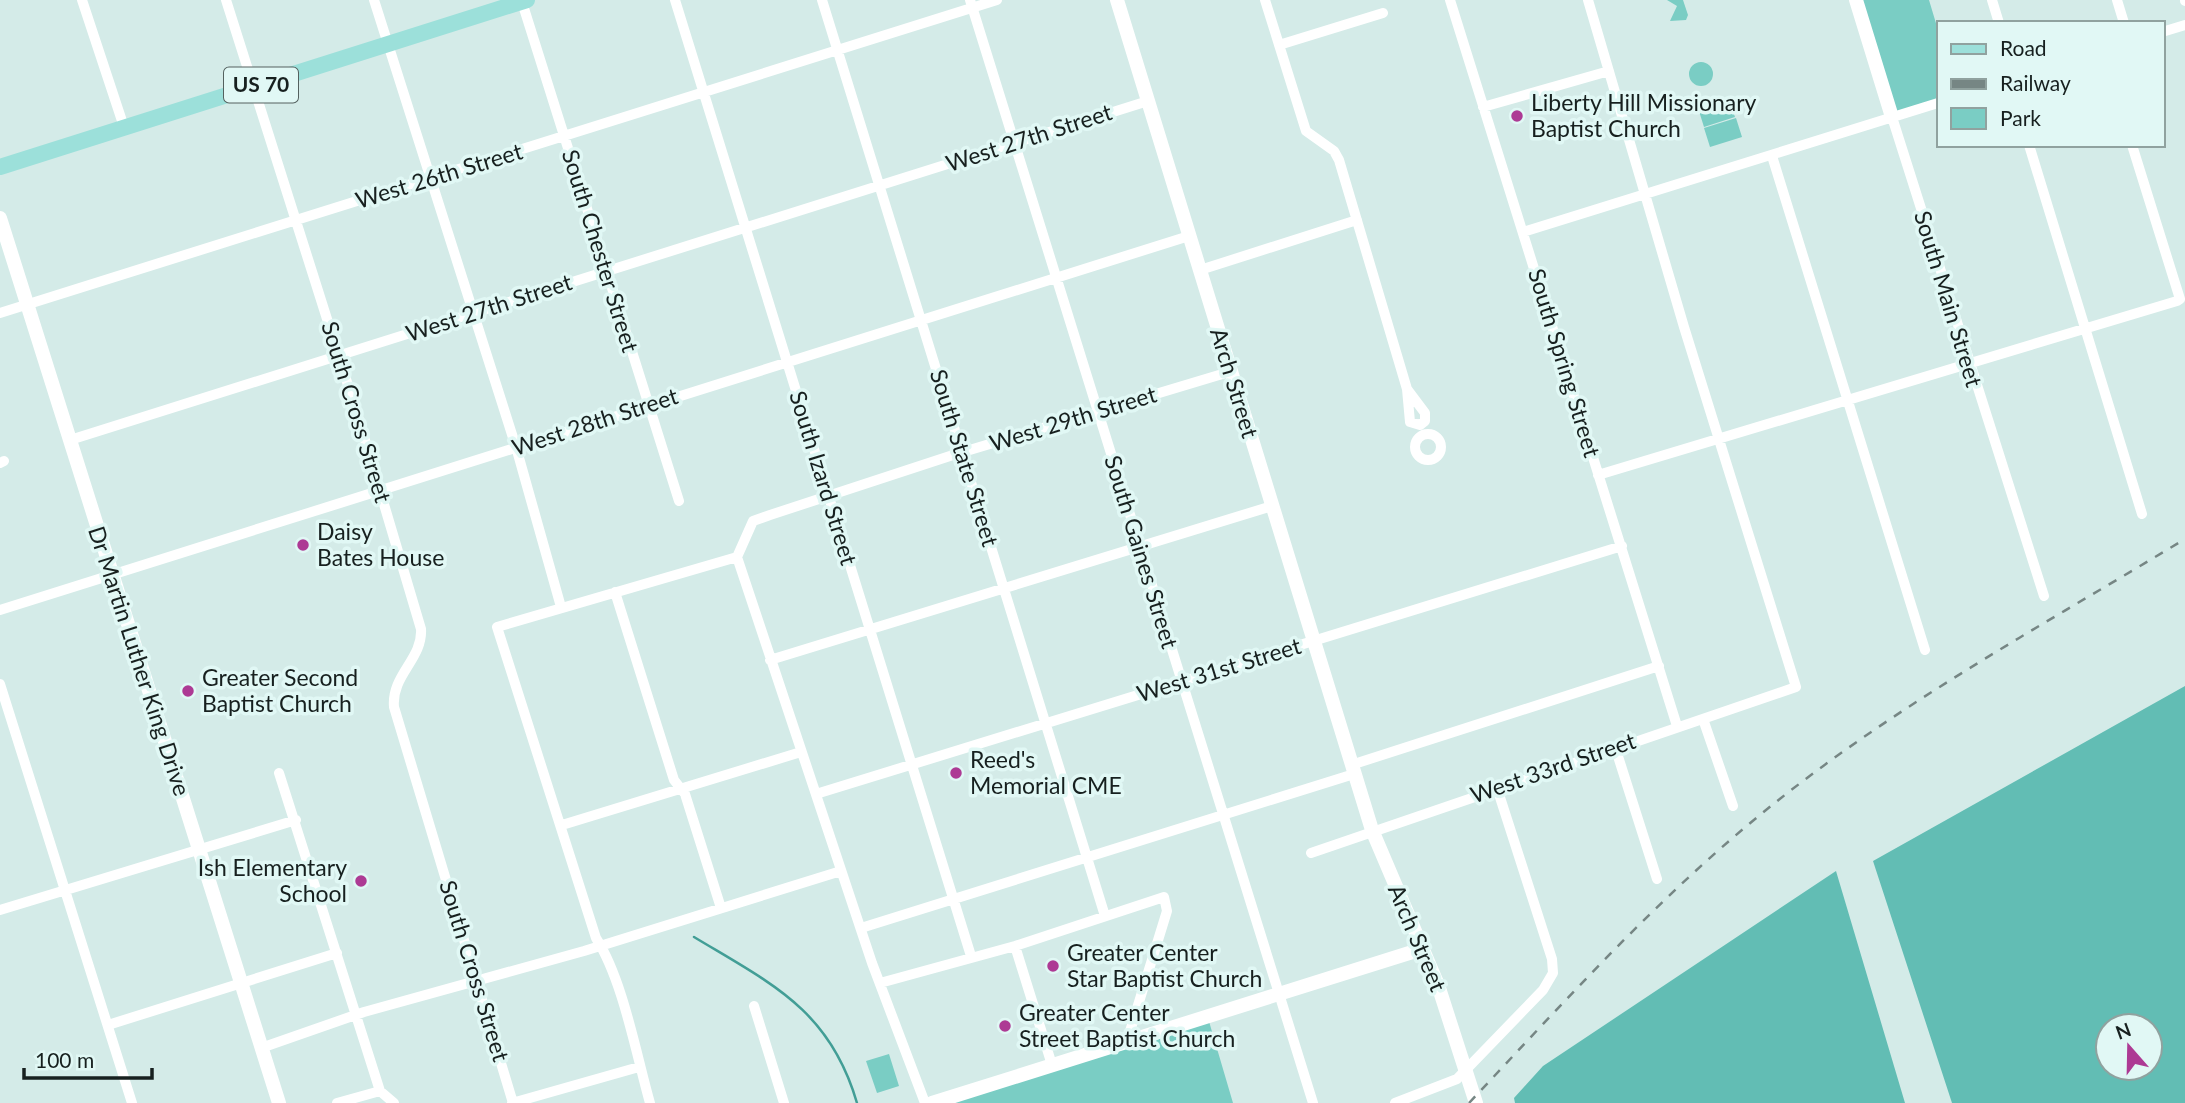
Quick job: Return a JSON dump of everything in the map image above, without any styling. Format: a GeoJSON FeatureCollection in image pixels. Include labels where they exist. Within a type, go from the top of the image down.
{"type":"FeatureCollection","features":[{"type":"Feature","properties":{"kind":"main road","name":"US 70"},"geometry":{"type":"LineString","coordinates":[[0,167],[523,1]]}},
{"type":"Feature","properties":{"kind":"street"},"geometry":{"type":"LineString","coordinates":[[82,0],[124,127]]}},
{"type":"Feature","properties":{"kind":"street","name":"South Cross Street"},"geometry":{"type":"LineString","coordinates":[[226,0],[339,355],[422,629],[420,646],[394,687],[394,706],[513,1103]]}},
{"type":"Feature","properties":{"kind":"street"},"geometry":{"type":"LineString","coordinates":[[374,0],[516,447],[561,607]]}},
{"type":"Feature","properties":{"kind":"street","name":"South Izard Street"},"geometry":{"type":"LineString","coordinates":[[675,0],[971,956]]}},
{"type":"Feature","properties":{"kind":"street","name":"South State Street"},"geometry":{"type":"LineString","coordinates":[[822,0],[1105,916]]}},
{"type":"Feature","properties":{"kind":"street","name":"West 26th Street"},"geometry":{"type":"LineString","coordinates":[[0,313],[838,50],[971,4],[997,0]]}},
{"type":"Feature","properties":{"kind":"street","name":"Arch Street"},"geometry":{"type":"LineString","coordinates":[[1117,0],[1229,372],[1372,830],[1438,985],[1476,1103]]}},
{"type":"Feature","properties":{"kind":"street"},"geometry":{"type":"LineString","coordinates":[[1265,0],[1306,131],[1337,155],[1407,388],[1424,413],[1422,430]]}},
{"type":"Feature","properties":{"kind":"street","name":"South Spring Street"},"geometry":{"type":"LineString","coordinates":[[1450,0],[1677,726]]}},
{"type":"Feature","properties":{"kind":"street"},"geometry":{"type":"LineString","coordinates":[[1588,0],[1719,438]]}},
{"type":"Feature","properties":{"kind":"street","name":"South Main Street"},"geometry":{"type":"LineString","coordinates":[[1856,0],[1968,365],[2044,596]]}},
{"type":"Feature","properties":{"kind":"street"},"geometry":{"type":"LineString","coordinates":[[1992,0],[1998,21]]}},
{"type":"Feature","properties":{"kind":"street"},"geometry":{"type":"LineString","coordinates":[[2117,0],[2123,21]]}},
{"type":"Feature","properties":{"kind":"street","name":"South Chester Street"},"geometry":{"type":"LineString","coordinates":[[523,1],[679,501]]}},
{"type":"Feature","properties":{"kind":"street","name":"South Gaines Street"},"geometry":{"type":"LineString","coordinates":[[971,4],[1313,1103]]}},
{"type":"Feature","properties":{"kind":"street"},"geometry":{"type":"LineString","coordinates":[[1279,45],[1383,13]]}},
{"type":"Feature","properties":{"kind":"street"},"geometry":{"type":"LineString","coordinates":[[2164,31],[2185,25]]}},
{"type":"Feature","properties":{"kind":"street"},"geometry":{"type":"LineString","coordinates":[[1483,107],[1609,71]]}},
{"type":"Feature","properties":{"kind":"street","name":"West 27th Street"},"geometry":{"type":"LineString","coordinates":[[70,440],[1148,101]]}},
{"type":"Feature","properties":{"kind":"street"},"geometry":{"type":"LineString","coordinates":[[1523,232],[1937,103]]}},
{"type":"Feature","properties":{"kind":"street"},"geometry":{"type":"LineString","coordinates":[[2030,147],[2142,514]]}},
{"type":"Feature","properties":{"kind":"street"},"geometry":{"type":"LineString","coordinates":[[1598,475],[2086,330],[2180,299],[2133,147]]}},
{"type":"Feature","properties":{"kind":"street"},"geometry":{"type":"LineString","coordinates":[[1772,156],[1925,650]]}},
{"type":"Feature","properties":{"kind":"street","name":"Dr Martin Luther King Drive"},"geometry":{"type":"LineString","coordinates":[[0,218],[279,1103]]}},
{"type":"Feature","properties":{"kind":"street"},"geometry":{"type":"LineString","coordinates":[[1200,270],[1357,220]]}},
{"type":"Feature","properties":{"kind":"street","name":"West 28th Street"},"geometry":{"type":"LineString","coordinates":[[0,610],[1189,236]]}},
{"type":"Feature","properties":{"kind":"street","name":"West 29th Street"},"geometry":{"type":"LineString","coordinates":[[737,557],[753,521],[962,452],[1229,372]]}},
{"type":"Feature","properties":{"kind":"street","name":"West 33rd Street"},"geometry":{"type":"LineString","coordinates":[[1311,853],[1796,687],[1719,438]]}},
{"type":"Feature","properties":{"kind":"street"},"geometry":{"type":"LineString","coordinates":[[771,660],[1272,506]]}},
{"type":"Feature","properties":{"kind":"street","name":"West 31st Street"},"geometry":{"type":"LineString","coordinates":[[816,794],[1622,546]]}},
{"type":"Feature","properties":{"kind":"street"},"geometry":{"type":"LineString","coordinates":[[650,1103],[497,627],[737,557],[841,871],[925,1103]]}},
{"type":"Feature","properties":{"kind":"street"},"geometry":{"type":"LineString","coordinates":[[615,593],[674,780],[682,788],[721,908]]}},
{"type":"Feature","properties":{"kind":"street"},"geometry":{"type":"LineString","coordinates":[[861,928],[1223,815],[1659,666]]}},
{"type":"Feature","properties":{"kind":"street"},"geometry":{"type":"LineString","coordinates":[[0,684],[132,1103]]}},
{"type":"Feature","properties":{"kind":"street"},"geometry":{"type":"LineString","coordinates":[[1703,719],[1733,807]]}},
{"type":"Feature","properties":{"kind":"street"},"geometry":{"type":"LineString","coordinates":[[1616,750],[1657,879]]}},
{"type":"Feature","properties":{"kind":"street"},"geometry":{"type":"LineString","coordinates":[[562,825],[802,752]]}},
{"type":"Feature","properties":{"kind":"street"},"geometry":{"type":"LineString","coordinates":[[279,773],[380,1090],[394,1103]]}},
{"type":"Feature","properties":{"kind":"street"},"geometry":{"type":"LineString","coordinates":[[1395,1103],[1451,1083],[1543,990],[1553,970],[1497,788]]}},
{"type":"Feature","properties":{"kind":"street"},"geometry":{"type":"LineString","coordinates":[[0,910],[296,820]]}},
{"type":"Feature","properties":{"kind":"street"},"geometry":{"type":"LineString","coordinates":[[261,1048],[357,1015],[601,946],[841,871]]}},
{"type":"Feature","properties":{"kind":"street"},"geometry":{"type":"LineString","coordinates":[[880,983],[1015,946],[1164,897],[1167,911],[1127,1041]]}},
{"type":"Feature","properties":{"kind":"street"},"geometry":{"type":"LineString","coordinates":[[1015,946],[1052,1065]]}},
{"type":"Feature","properties":{"kind":"street"},"geometry":{"type":"LineString","coordinates":[[932,1103],[1422,949]]}},
{"type":"Feature","properties":{"kind":"street"},"geometry":{"type":"LineString","coordinates":[[108,1025],[337,953]]}},
{"type":"Feature","properties":{"kind":"street"},"geometry":{"type":"LineString","coordinates":[[754,1006],[784,1103]]}},
{"type":"Feature","properties":{"kind":"street"},"geometry":{"type":"LineString","coordinates":[[513,1103],[639,1067]]}},
{"type":"Feature","properties":{"kind":"street"},"geometry":{"type":"LineString","coordinates":[[337,1103],[380,1090]]}},
{"type":"Feature","properties":{"kind":"green space"},"geometry":{"type":"Polygon","coordinates":[[[1667,0],[1683,0],[1688,15],[1686,20],[1670,21],[1677,6],[1667,0]]]}},
{"type":"Feature","properties":{"kind":"green space"},"geometry":{"type":"Polygon","coordinates":[[[1856,0],[1929,0],[1937,27],[1937,103],[1892,117],[1856,0]]]}},
{"type":"Feature","properties":{"kind":"green space"},"geometry":{"type":"Polygon","coordinates":[[[1701,62],[1709,66],[1713,74],[1709,82],[1701,86],[1693,82],[1689,74],[1693,66],[1701,62]]]}},
{"type":"Feature","properties":{"kind":"green space"},"geometry":{"type":"Polygon","coordinates":[[[1729,99],[1735,117],[1704,127],[1698,108],[1729,99]]]}},
{"type":"Feature","properties":{"kind":"green space"},"geometry":{"type":"Polygon","coordinates":[[[1736,118],[1742,137],[1710,147],[1704,128],[1736,118]]]}},
{"type":"Feature","properties":{"kind":"green space"},"geometry":{"type":"Polygon","coordinates":[[[1208,1018],[1233,1103],[932,1103],[1208,1018]]]}},
{"type":"Feature","properties":{"kind":"green space"},"geometry":{"type":"Polygon","coordinates":[[[889,1054],[899,1086],[877,1093],[866,1061],[889,1054]]]}},
{"type":"Feature","properties":{"kind":"shaded area"},"geometry":{"type":"Polygon","coordinates":[[[2185,686],[2185,1103],[1952,1103],[1873,861],[2185,686]]]}},
{"type":"Feature","properties":{"kind":"shaded area"},"geometry":{"type":"Polygon","coordinates":[[[1836,871],[1905,1103],[1515,1103],[1514,1098],[1543,1066],[1836,871]]]}},
{"type":"Feature","properties":{"kind":"waterway"},"geometry":{"type":"LineString","coordinates":[[694,937],[773,986],[814,1022],[831,1044],[857,1103]]}},
{"type":"Feature","properties":{"kind":"railway"},"geometry":{"type":"LineString","coordinates":[[1469,1103],[1652,912],[1771,806],[1820,768],[1921,699],[2185,539]]}},
{"type":"Feature","properties":{"kind":"place","name":"Liberty Hill Missionary Baptist Church"},"geometry":{"type":"Point","coordinates":[1517,116]}},
{"type":"Feature","properties":{"kind":"place","name":"Daisy Bates House"},"geometry":{"type":"Point","coordinates":[303,545]}},
{"type":"Feature","properties":{"kind":"place","name":"Greater Second Baptist Church"},"geometry":{"type":"Point","coordinates":[188,691]}},
{"type":"Feature","properties":{"kind":"place","name":"Reed's Memorial CME"},"geometry":{"type":"Point","coordinates":[956,773]}},
{"type":"Feature","properties":{"kind":"place","name":"Ish Elementary School"},"geometry":{"type":"Point","coordinates":[361,881]}},
{"type":"Feature","properties":{"kind":"place","name":"Greater Center Star Baptist Church"},"geometry":{"type":"Point","coordinates":[1053,966]}},
{"type":"Feature","properties":{"kind":"place","name":"Greater Center Street Baptist Church"},"geometry":{"type":"Point","coordinates":[1005,1026]}}]}
